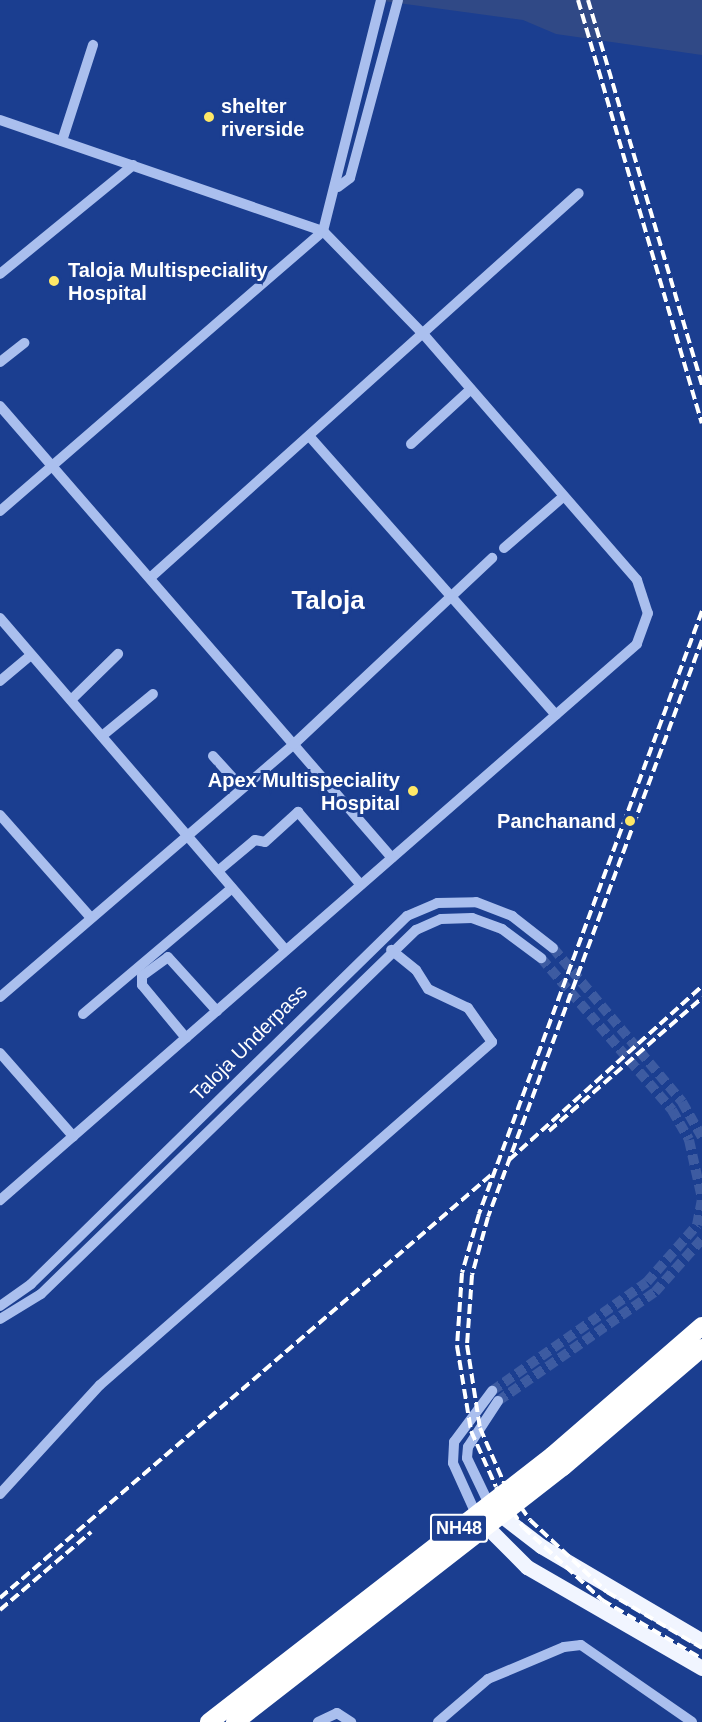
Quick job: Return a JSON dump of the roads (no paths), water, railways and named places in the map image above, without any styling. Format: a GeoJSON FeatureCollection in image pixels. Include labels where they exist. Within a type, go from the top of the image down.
{"type":"FeatureCollection","features":[{"type":"Feature","properties":{"kind":"highway","name":"NH48"},"geometry":{"type":"LineString","coordinates":[[209,1722],[487,1516],[702,1326]]}},
{"type":"Feature","properties":{"kind":"highway","name":"NH48"},"geometry":{"type":"LineString","coordinates":[[236,1722],[487,1516],[702,1348]]}},
{"type":"Feature","properties":{"kind":"main road"},"geometry":{"type":"LineString","coordinates":[[487,1516],[702,1641]]}},
{"type":"Feature","properties":{"kind":"main road"},"geometry":{"type":"LineString","coordinates":[[487,1516],[527,1567],[702,1668]]}},
{"type":"Feature","properties":{"kind":"street"},"geometry":{"type":"LineString","coordinates":[[0,511],[323,231],[338,187],[336,173],[359,94],[381,0]]}},
{"type":"Feature","properties":{"kind":"street"},"geometry":{"type":"LineString","coordinates":[[338,187],[350,178],[398,0]]}},
{"type":"Feature","properties":{"kind":"street"},"geometry":{"type":"LineString","coordinates":[[62,141],[93,45]]}},
{"type":"Feature","properties":{"kind":"street"},"geometry":{"type":"LineString","coordinates":[[0,120],[323,231],[425,336],[637,580],[648,613],[637,644],[0,1200]]}},
{"type":"Feature","properties":{"kind":"street"},"geometry":{"type":"LineString","coordinates":[[0,273],[133,165]]}},
{"type":"Feature","properties":{"kind":"street"},"geometry":{"type":"LineString","coordinates":[[150,578],[425,336],[579,193]]}},
{"type":"Feature","properties":{"kind":"street"},"geometry":{"type":"LineString","coordinates":[[0,362],[24,343]]}},
{"type":"Feature","properties":{"kind":"street"},"geometry":{"type":"LineString","coordinates":[[411,444],[471,389]]}},
{"type":"Feature","properties":{"kind":"street"},"geometry":{"type":"LineString","coordinates":[[0,406],[392,858]]}},
{"type":"Feature","properties":{"kind":"street"},"geometry":{"type":"LineString","coordinates":[[310,437],[556,715]]}},
{"type":"Feature","properties":{"kind":"street"},"geometry":{"type":"LineString","coordinates":[[504,548],[564,496]]}},
{"type":"Feature","properties":{"kind":"street"},"geometry":{"type":"LineString","coordinates":[[0,997],[294,744],[449,594],[492,558]]}},
{"type":"Feature","properties":{"kind":"street"},"geometry":{"type":"LineString","coordinates":[[0,618],[286,950]]}},
{"type":"Feature","properties":{"kind":"street"},"geometry":{"type":"LineString","coordinates":[[0,681],[32,654]]}},
{"type":"Feature","properties":{"kind":"street"},"geometry":{"type":"LineString","coordinates":[[71,700],[118,654]]}},
{"type":"Feature","properties":{"kind":"street"},"geometry":{"type":"LineString","coordinates":[[102,736],[153,694]]}},
{"type":"Feature","properties":{"kind":"street"},"geometry":{"type":"LineString","coordinates":[[213,756],[242,788]]}},
{"type":"Feature","properties":{"kind":"street"},"geometry":{"type":"LineString","coordinates":[[218,871],[255,840],[265,842],[298,812],[360,885]]}},
{"type":"Feature","properties":{"kind":"street"},"geometry":{"type":"LineString","coordinates":[[0,815],[91,918]]}},
{"type":"Feature","properties":{"kind":"street"},"geometry":{"type":"LineString","coordinates":[[83,1014],[232,888]]}},
{"type":"Feature","properties":{"kind":"street","name":"Taloja Underpass"},"geometry":{"type":"LineString","coordinates":[[0,1306],[31,1284],[407,916],[437,903],[476,902],[512,916],[553,948]]}},
{"type":"Feature","properties":{"kind":"street","name":"Taloja Underpass"},"geometry":{"type":"LineString","coordinates":[[0,1319],[41,1294],[391,950],[441,919],[472,918],[502,929],[541,958]]}},
{"type":"Feature","properties":{"kind":"street"},"geometry":{"type":"LineString","coordinates":[[0,1494],[100,1385],[492,1042],[468,1008],[428,989],[416,970],[391,950]]}},
{"type":"Feature","properties":{"kind":"street"},"geometry":{"type":"LineString","coordinates":[[186,1038],[142,985],[141,976],[168,957],[217,1011]]}},
{"type":"Feature","properties":{"kind":"street"},"geometry":{"type":"LineString","coordinates":[[0,1053],[73,1136]]}},
{"type":"Feature","properties":{"kind":"street"},"geometry":{"type":"LineString","coordinates":[[495,1396],[468,1447],[467,1458],[487,1516],[453,1462],[454,1442],[495,1396]]}},
{"type":"Feature","properties":{"kind":"street"},"geometry":{"type":"LineString","coordinates":[[438,1722],[488,1679],[581,1645],[692,1722]]}},
{"type":"Feature","properties":{"kind":"street"},"geometry":{"type":"LineString","coordinates":[[318,1722],[337,1713],[351,1722]]}},
{"type":"Feature","properties":{"kind":"water"},"geometry":{"type":"Polygon","coordinates":[[[376,0],[702,0],[702,55],[556,34],[523,20],[376,0]]]}},
{"type":"Feature","properties":{"kind":"tunnel"},"geometry":{"type":"LineString","coordinates":[[553,948],[682,1102],[702,1137]]}},
{"type":"Feature","properties":{"kind":"tunnel"},"geometry":{"type":"LineString","coordinates":[[541,958],[672,1110],[689,1140],[702,1198]]}},
{"type":"Feature","properties":{"kind":"tunnel"},"geometry":{"type":"LineString","coordinates":[[492,1391],[647,1282],[697,1225],[702,1199]]}},
{"type":"Feature","properties":{"kind":"tunnel"},"geometry":{"type":"LineString","coordinates":[[498,1401],[655,1292],[702,1239]]}},
{"type":"Feature","properties":{"kind":"railway"},"geometry":{"type":"LineString","coordinates":[[578,0],[702,423]]}},
{"type":"Feature","properties":{"kind":"railway"},"geometry":{"type":"LineString","coordinates":[[588,0],[702,386]]}},
{"type":"Feature","properties":{"kind":"railway"},"geometry":{"type":"LineString","coordinates":[[702,611],[479,1214],[462,1273],[457,1346],[471,1431],[496,1487],[523,1527],[602,1600],[702,1659]]}},
{"type":"Feature","properties":{"kind":"railway"},"geometry":{"type":"LineString","coordinates":[[702,640],[488,1217],[472,1275],[467,1345],[480,1428],[504,1483],[530,1520],[607,1592],[702,1648]]}},
{"type":"Feature","properties":{"kind":"railway"},"geometry":{"type":"LineString","coordinates":[[509,1160],[702,986]]}},
{"type":"Feature","properties":{"kind":"railway"},"geometry":{"type":"LineString","coordinates":[[549,1131],[702,998]]}},
{"type":"Feature","properties":{"kind":"railway"},"geometry":{"type":"LineString","coordinates":[[0,1598],[491,1175]]}},
{"type":"Feature","properties":{"kind":"railway"},"geometry":{"type":"LineString","coordinates":[[0,1610],[91,1532]]}},
{"type":"Feature","properties":{"kind":"place","name":"shelter riverside"},"geometry":{"type":"Point","coordinates":[209,117]}},
{"type":"Feature","properties":{"kind":"place","name":"Taloja Multispeciality Hospital"},"geometry":{"type":"Point","coordinates":[54,281]}},
{"type":"Feature","properties":{"kind":"place","name":"Apex Multispeciality Hospital"},"geometry":{"type":"Point","coordinates":[413,791]}},
{"type":"Feature","properties":{"kind":"place","name":"Panchanand"},"geometry":{"type":"Point","coordinates":[630,821]}},
{"type":"Feature","properties":{"kind":"district","name":"Taloja"},"geometry":{"type":"Point","coordinates":[328,601]}}]}
